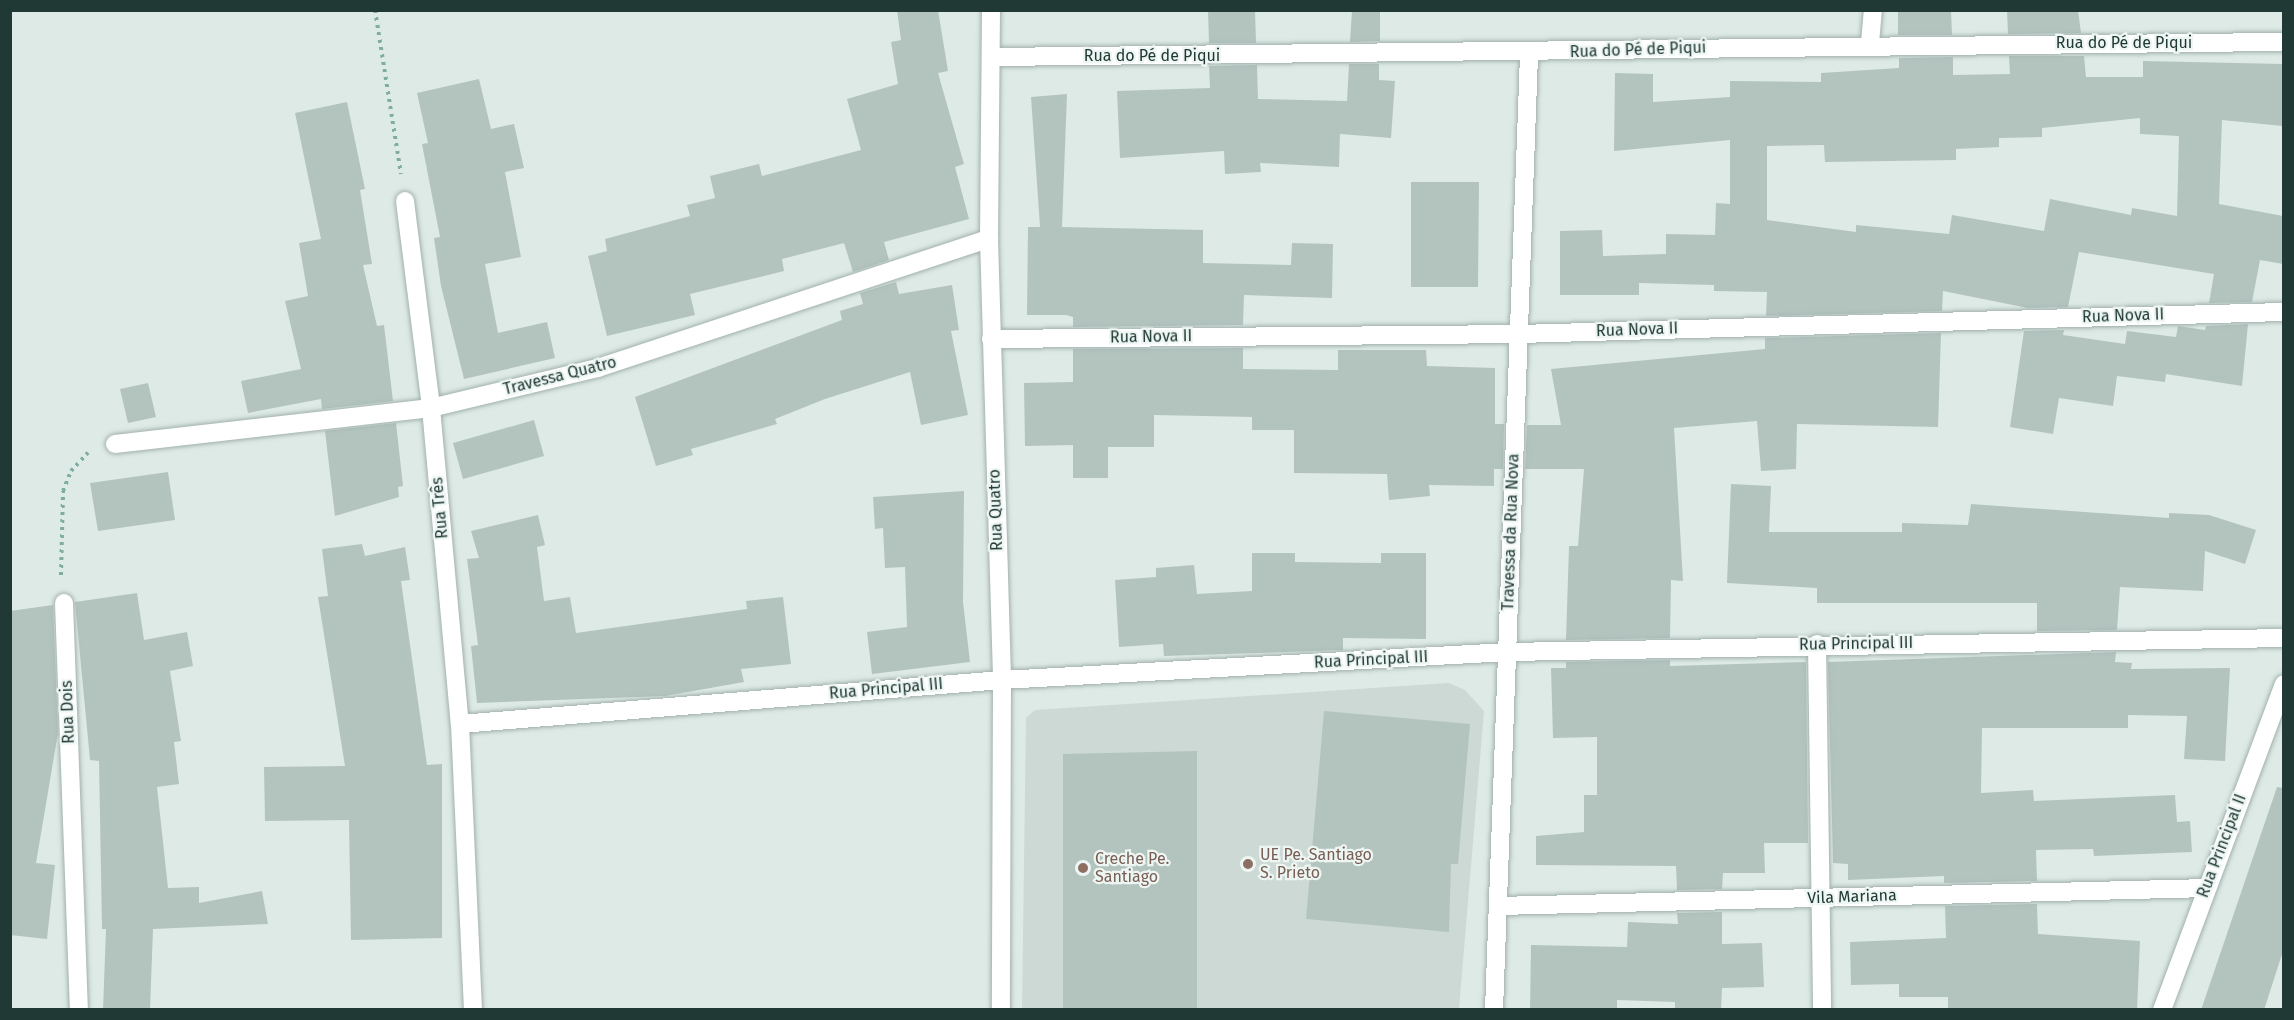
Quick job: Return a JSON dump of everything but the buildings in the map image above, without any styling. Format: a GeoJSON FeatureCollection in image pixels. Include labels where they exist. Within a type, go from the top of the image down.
{"type":"FeatureCollection","features":[{"type":"Feature","properties":{"kind":"street","name":"Rua Quatro"},"geometry":{"type":"LineString","coordinates":[[992,10],[989,239],[1002,680],[1001,1010]]}},
{"type":"Feature","properties":{"kind":"street"},"geometry":{"type":"LineString","coordinates":[[1870,43],[1872,10]]}},
{"type":"Feature","properties":{"kind":"street","name":"Rua do Pé de Piqui"},"geometry":{"type":"LineString","coordinates":[[993,57],[1529,54],[1870,43],[2283,42]]}},
{"type":"Feature","properties":{"kind":"street","name":"Travessa da Rua Nova"},"geometry":{"type":"LineString","coordinates":[[1494,1010],[1529,54]]}},
{"type":"Feature","properties":{"kind":"street","name":"Rua Três"},"geometry":{"type":"LineString","coordinates":[[405,201],[431,408],[460,724],[473,1010]]}},
{"type":"Feature","properties":{"kind":"street","name":"Travessa Quatro"},"geometry":{"type":"LineString","coordinates":[[116,444],[431,408],[598,368],[989,239]]}},
{"type":"Feature","properties":{"kind":"street","name":"Rua Nova II"},"geometry":{"type":"LineString","coordinates":[[991,339],[1519,334],[2283,312]]}},
{"type":"Feature","properties":{"kind":"street","name":"Rua Dois"},"geometry":{"type":"LineString","coordinates":[[64,603],[79,1010]]}},
{"type":"Feature","properties":{"kind":"street","name":"Rua Principal III"},"geometry":{"type":"LineString","coordinates":[[460,724],[1002,680],[1507,652],[1817,644],[2283,638]]}},
{"type":"Feature","properties":{"kind":"street"},"geometry":{"type":"LineString","coordinates":[[1817,644],[1822,1010]]}},
{"type":"Feature","properties":{"kind":"street","name":"Rua Principal II"},"geometry":{"type":"LineString","coordinates":[[2162,1010],[2283,684]]}},
{"type":"Feature","properties":{"kind":"street","name":"Vila Mariana"},"geometry":{"type":"LineString","coordinates":[[1498,906],[2207,888]]}},
{"type":"Feature","properties":{"kind":"path"},"geometry":{"type":"LineString","coordinates":[[375,10],[405,201]]}},
{"type":"Feature","properties":{"kind":"path"},"geometry":{"type":"LineString","coordinates":[[64,603],[58,544],[63,491],[71,471],[92,450],[116,444]]}},
{"type":"Feature","properties":{"kind":"shaded area","name":"UE Pe. Santiago S. Prieto"},"geometry":{"type":"Polygon","coordinates":[[[1449,683],[1465,690],[1484,711],[1459,1009],[1022,1010],[1026,718],[1035,710],[1449,683]]]}},
{"type":"Feature","properties":{"kind":"place","name":"UE Pe. Santiago S. Prieto"},"geometry":{"type":"Point","coordinates":[1248,864]}},
{"type":"Feature","properties":{"kind":"place","name":"Creche Pe. Santiago"},"geometry":{"type":"Point","coordinates":[1083,868]}}]}
